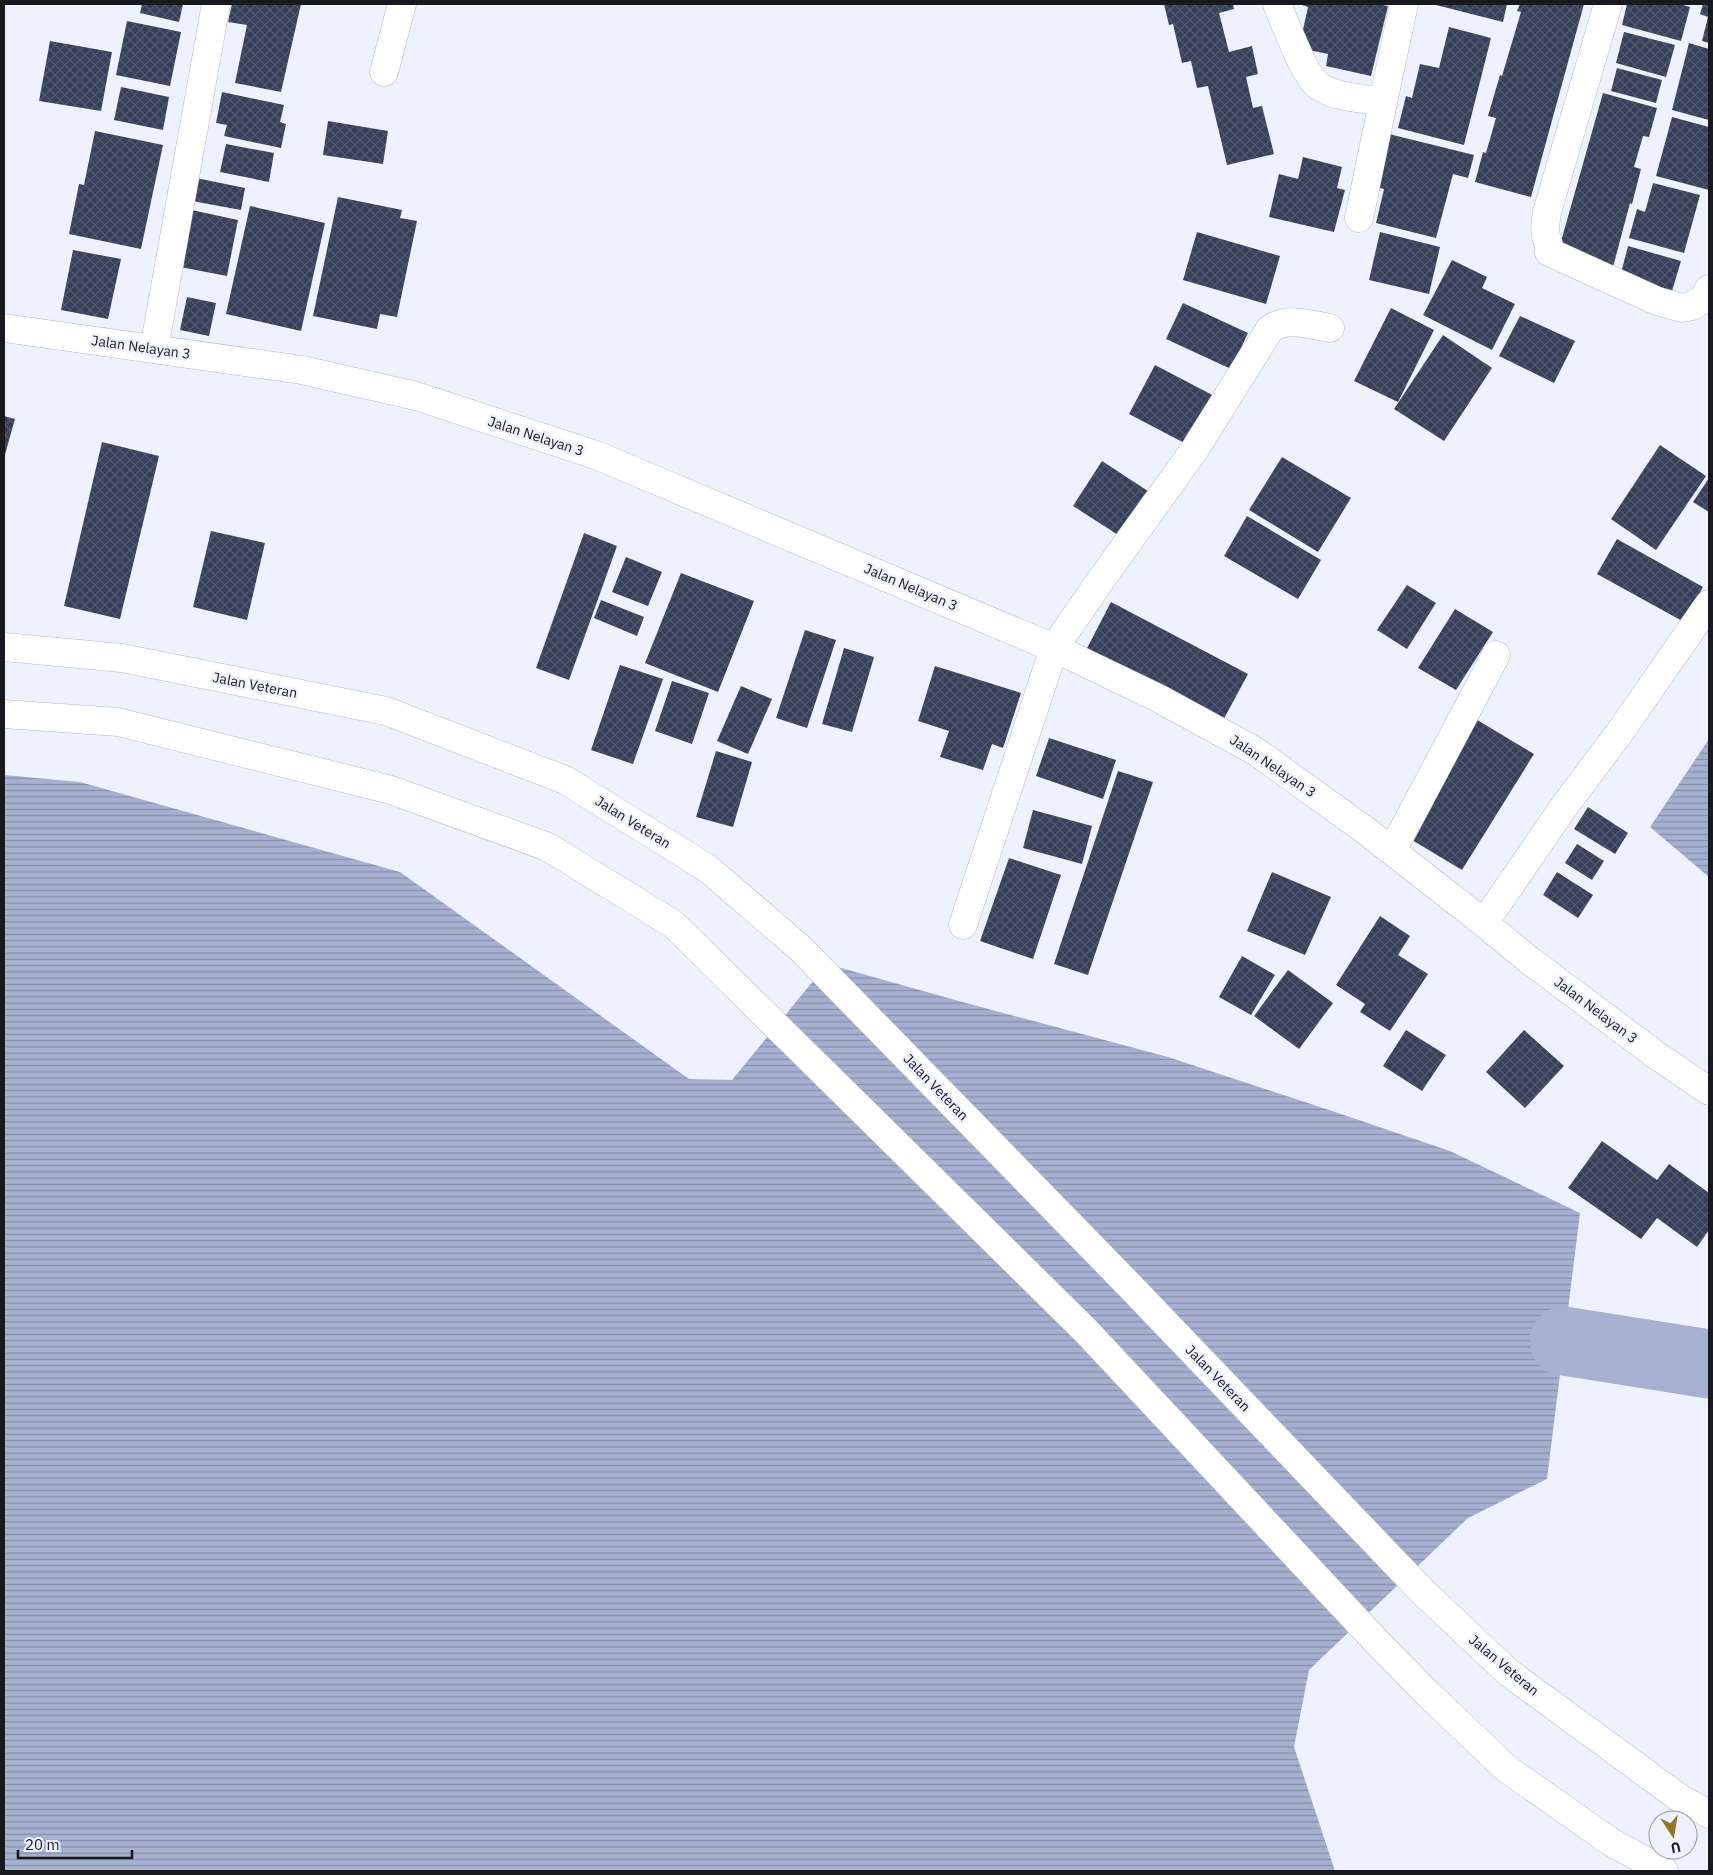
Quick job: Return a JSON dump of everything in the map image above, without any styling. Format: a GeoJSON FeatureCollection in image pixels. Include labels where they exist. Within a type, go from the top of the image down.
{"type":"FeatureCollection","features":[{"type":"Feature","properties":{"kind":"main road"},"geometry":{"type":"LineString","coordinates":[[154,349],[216,4]]}},
{"type":"Feature","properties":{"kind":"main road"},"geometry":{"type":"LineString","coordinates":[[384,72],[402,4]]}},
{"type":"Feature","properties":{"kind":"main road"},"geometry":{"type":"LineString","coordinates":[[1277,4],[1303,63],[1318,86],[1335,93],[1383,102]]}},
{"type":"Feature","properties":{"kind":"main road"},"geometry":{"type":"LineString","coordinates":[[1359,218],[1404,4]]}},
{"type":"Feature","properties":{"kind":"main road"},"geometry":{"type":"LineString","coordinates":[[1608,4],[1547,212],[1545,222],[1546,236],[1550,243],[1549,252],[1657,301],[1682,308],[1692,306],[1704,298],[1709,289]]}},
{"type":"Feature","properties":{"kind":"main road"},"geometry":{"type":"LineString","coordinates":[[963,925],[1054,648],[1195,449],[1270,329],[1280,323],[1290,322],[1330,328]]}},
{"type":"Feature","properties":{"kind":"main road","name":"Jalan Nelayan 3"},"geometry":{"type":"LineString","coordinates":[[4,328],[302,370],[416,396],[586,452],[855,563],[1054,648],[1158,698],[1255,751],[1392,851],[1529,960],[1648,1050],[1709,1091]]}},
{"type":"Feature","properties":{"kind":"main road"},"geometry":{"type":"LineString","coordinates":[[1484,923],[1563,808],[1620,732],[1709,604]]}},
{"type":"Feature","properties":{"kind":"main road","name":"Jalan Veteran"},"geometry":{"type":"LineString","coordinates":[[4,646],[122,658],[386,711],[565,780],[707,868],[799,947],[1122,1277],[1422,1592],[1509,1673],[1681,1800],[1709,1814]]}},
{"type":"Feature","properties":{"kind":"main road"},"geometry":{"type":"LineString","coordinates":[[1392,851],[1496,655]]}},
{"type":"Feature","properties":{"kind":"main road"},"geometry":{"type":"LineString","coordinates":[[4,714],[118,722],[391,790],[548,847],[672,924],[753,1001],[1086,1331],[1376,1641],[1428,1694],[1507,1769],[1611,1842],[1664,1871]]}},
{"type":"Feature","properties":{"kind":"water"},"geometry":{"type":"Polygon","coordinates":[[[1709,739],[1709,877],[1650,827],[1709,739]]]}},
{"type":"Feature","properties":{"kind":"water"},"geometry":{"type":"Polygon","coordinates":[[[4,775],[80,782],[400,872],[689,1079],[732,1080],[827,964],[1168,1057],[1344,1115],[1450,1151],[1580,1213],[1547,1479],[1468,1518],[1309,1670],[1294,1747],[1335,1871],[4,1871],[4,775]]]}},
{"type":"Feature","properties":{"kind":"building"},"geometry":{"type":"Polygon","coordinates":[[[142,4],[183,4],[179,22],[140,13],[142,4]]]}},
{"type":"Feature","properties":{"kind":"building"},"geometry":{"type":"Polygon","coordinates":[[[232,4],[301,4],[281,92],[235,83],[247,25],[228,22],[232,4]]]}},
{"type":"Feature","properties":{"kind":"building"},"geometry":{"type":"Polygon","coordinates":[[[1164,4],[1233,4],[1234,9],[1219,13],[1229,52],[1252,46],[1258,74],[1246,77],[1253,108],[1262,106],[1274,154],[1227,165],[1208,86],[1197,88],[1191,61],[1182,63],[1173,24],[1169,25],[1164,4]]]}},
{"type":"Feature","properties":{"kind":"building"},"geometry":{"type":"Polygon","coordinates":[[[1299,4],[1378,4],[1388,6],[1371,76],[1326,66],[1328,54],[1299,48],[1308,7],[1299,4]]]}},
{"type":"Feature","properties":{"kind":"building"},"geometry":{"type":"Polygon","coordinates":[[[1432,4],[1507,4],[1503,22],[1432,4]]]}},
{"type":"Feature","properties":{"kind":"building"},"geometry":{"type":"Polygon","coordinates":[[[1520,4],[1584,4],[1531,197],[1475,182],[1483,152],[1486,153],[1496,118],[1488,116],[1521,12],[1517,11],[1520,4]]]}},
{"type":"Feature","properties":{"kind":"building"},"geometry":{"type":"Polygon","coordinates":[[[1627,4],[1680,4],[1690,7],[1681,41],[1622,25],[1627,4]]]}},
{"type":"Feature","properties":{"kind":"building"},"geometry":{"type":"Polygon","coordinates":[[[1703,4],[1709,4],[1709,43],[1702,41],[1708,17],[1700,14],[1703,4]]]}},
{"type":"Feature","properties":{"kind":"building"},"geometry":{"type":"Polygon","coordinates":[[[127,21],[181,32],[170,86],[116,75],[127,21]]]}},
{"type":"Feature","properties":{"kind":"building"},"geometry":{"type":"Polygon","coordinates":[[[1449,27],[1491,38],[1464,145],[1398,128],[1406,96],[1412,98],[1420,64],[1439,68],[1449,27]]]}},
{"type":"Feature","properties":{"kind":"building"},"geometry":{"type":"Polygon","coordinates":[[[1624,32],[1675,45],[1666,77],[1616,63],[1624,32]]]}},
{"type":"Feature","properties":{"kind":"building"},"geometry":{"type":"Polygon","coordinates":[[[50,41],[112,52],[101,111],[39,101],[50,41]]]}},
{"type":"Feature","properties":{"kind":"building"},"geometry":{"type":"Polygon","coordinates":[[[1689,43],[1709,49],[1709,120],[1672,110],[1689,43]]]}},
{"type":"Feature","properties":{"kind":"building"},"geometry":{"type":"Polygon","coordinates":[[[1617,68],[1662,80],[1656,103],[1611,91],[1617,68]]]}},
{"type":"Feature","properties":{"kind":"building"},"geometry":{"type":"Polygon","coordinates":[[[121,87],[169,97],[163,130],[114,120],[121,87]]]}},
{"type":"Feature","properties":{"kind":"building"},"geometry":{"type":"Polygon","coordinates":[[[222,92],[284,105],[280,122],[286,124],[281,148],[224,136],[227,125],[216,123],[222,92]]]}},
{"type":"Feature","properties":{"kind":"building"},"geometry":{"type":"Polygon","coordinates":[[[1603,93],[1657,108],[1649,137],[1643,136],[1634,167],[1641,169],[1613,267],[1558,252],[1603,93]]]}},
{"type":"Feature","properties":{"kind":"building"},"geometry":{"type":"Polygon","coordinates":[[[1672,117],[1709,127],[1709,190],[1656,176],[1672,117]]]}},
{"type":"Feature","properties":{"kind":"building"},"geometry":{"type":"Polygon","coordinates":[[[328,121],[388,131],[383,164],[323,155],[328,121]]]}},
{"type":"Feature","properties":{"kind":"building"},"geometry":{"type":"Polygon","coordinates":[[[95,131],[163,145],[141,249],[69,234],[79,184],[84,185],[95,131]]]}},
{"type":"Feature","properties":{"kind":"building"},"geometry":{"type":"Polygon","coordinates":[[[1389,134],[1474,155],[1468,178],[1453,174],[1436,238],[1376,223],[1384,189],[1375,187],[1389,134]]]}},
{"type":"Feature","properties":{"kind":"building"},"geometry":{"type":"Polygon","coordinates":[[[226,144],[274,153],[269,182],[220,172],[226,144]]]}},
{"type":"Feature","properties":{"kind":"building"},"geometry":{"type":"Polygon","coordinates":[[[1303,157],[1342,167],[1337,188],[1345,190],[1334,232],[1269,217],[1279,174],[1298,179],[1303,157]]]}},
{"type":"Feature","properties":{"kind":"building"},"geometry":{"type":"Polygon","coordinates":[[[196,178],[245,188],[241,210],[192,201],[196,178]]]}},
{"type":"Feature","properties":{"kind":"building"},"geometry":{"type":"Polygon","coordinates":[[[1653,183],[1700,195],[1684,253],[1629,238],[1637,209],[1645,212],[1653,183]]]}},
{"type":"Feature","properties":{"kind":"building"},"geometry":{"type":"Polygon","coordinates":[[[338,197],[402,210],[400,218],[417,221],[397,317],[380,314],[377,329],[313,316],[338,197]]]}},
{"type":"Feature","properties":{"kind":"building"},"geometry":{"type":"Polygon","coordinates":[[[250,206],[325,223],[301,331],[226,314],[250,206]]]}},
{"type":"Feature","properties":{"kind":"building"},"geometry":{"type":"Polygon","coordinates":[[[187,209],[238,220],[227,276],[175,266],[187,209]]]}},
{"type":"Feature","properties":{"kind":"building"},"geometry":{"type":"Polygon","coordinates":[[[1197,232],[1280,256],[1266,304],[1183,280],[1197,232]]]}},
{"type":"Feature","properties":{"kind":"building"},"geometry":{"type":"Polygon","coordinates":[[[1380,232],[1440,247],[1429,294],[1369,280],[1380,232]]]}},
{"type":"Feature","properties":{"kind":"building"},"geometry":{"type":"Polygon","coordinates":[[[1628,246],[1681,261],[1672,291],[1620,277],[1628,246]]]}},
{"type":"Feature","properties":{"kind":"building"},"geometry":{"type":"Polygon","coordinates":[[[73,250],[121,259],[108,319],[61,310],[73,250]]]}},
{"type":"Feature","properties":{"kind":"building"},"geometry":{"type":"Polygon","coordinates":[[[1452,260],[1487,277],[1482,288],[1515,304],[1492,350],[1423,315],[1452,260]]]}},
{"type":"Feature","properties":{"kind":"building"},"geometry":{"type":"Polygon","coordinates":[[[187,297],[216,303],[209,336],[180,330],[187,297]]]}},
{"type":"Feature","properties":{"kind":"building"},"geometry":{"type":"Polygon","coordinates":[[[1183,303],[1248,333],[1231,369],[1166,339],[1183,303]]]}},
{"type":"Feature","properties":{"kind":"building"},"geometry":{"type":"Polygon","coordinates":[[[1391,308],[1434,330],[1398,402],[1354,381],[1391,308]]]}},
{"type":"Feature","properties":{"kind":"building"},"geometry":{"type":"Polygon","coordinates":[[[1520,316],[1575,341],[1554,383],[1499,356],[1520,316]]]}},
{"type":"Feature","properties":{"kind":"building"},"geometry":{"type":"Polygon","coordinates":[[[1443,335],[1492,368],[1444,441],[1394,409],[1443,335]]]}},
{"type":"Feature","properties":{"kind":"building"},"geometry":{"type":"Polygon","coordinates":[[[1155,365],[1218,398],[1192,447],[1129,414],[1155,365]]]}},
{"type":"Feature","properties":{"kind":"building"},"geometry":{"type":"Polygon","coordinates":[[[4,416],[15,419],[4,458],[4,416]]]}},
{"type":"Feature","properties":{"kind":"building"},"geometry":{"type":"Polygon","coordinates":[[[102,442],[159,456],[120,619],[64,606],[102,442]]]}},
{"type":"Feature","properties":{"kind":"building"},"geometry":{"type":"Polygon","coordinates":[[[1660,445],[1706,476],[1656,550],[1611,519],[1660,445]]]}},
{"type":"Feature","properties":{"kind":"building"},"geometry":{"type":"Polygon","coordinates":[[[1282,457],[1351,498],[1318,552],[1249,510],[1282,457]]]}},
{"type":"Feature","properties":{"kind":"building"},"geometry":{"type":"Polygon","coordinates":[[[1102,461],[1154,495],[1126,540],[1073,506],[1102,461]]]}},
{"type":"Feature","properties":{"kind":"building"},"geometry":{"type":"Polygon","coordinates":[[[1709,478],[1709,512],[1693,502],[1709,478]]]}},
{"type":"Feature","properties":{"kind":"building"},"geometry":{"type":"Polygon","coordinates":[[[1247,516],[1321,560],[1298,599],[1224,556],[1247,516]]]}},
{"type":"Feature","properties":{"kind":"building"},"geometry":{"type":"Polygon","coordinates":[[[211,531],[265,543],[247,620],[193,607],[211,531]]]}},
{"type":"Feature","properties":{"kind":"building"},"geometry":{"type":"Polygon","coordinates":[[[584,533],[617,546],[569,680],[536,668],[584,533]]]}},
{"type":"Feature","properties":{"kind":"building"},"geometry":{"type":"Polygon","coordinates":[[[1617,539],[1703,587],[1684,622],[1597,574],[1617,539]]]}},
{"type":"Feature","properties":{"kind":"building"},"geometry":{"type":"Polygon","coordinates":[[[626,557],[662,572],[648,606],[612,592],[626,557]]]}},
{"type":"Feature","properties":{"kind":"building"},"geometry":{"type":"Polygon","coordinates":[[[681,573],[754,601],[718,692],[645,663],[681,573]]]}},
{"type":"Feature","properties":{"kind":"building"},"geometry":{"type":"Polygon","coordinates":[[[1407,585],[1436,603],[1407,649],[1377,630],[1407,585]]]}},
{"type":"Feature","properties":{"kind":"building"},"geometry":{"type":"Polygon","coordinates":[[[601,600],[644,617],[637,636],[594,618],[601,600]]]}},
{"type":"Feature","properties":{"kind":"building"},"geometry":{"type":"Polygon","coordinates":[[[1111,602],[1248,674],[1220,726],[1084,654],[1111,602]]]}},
{"type":"Feature","properties":{"kind":"building"},"geometry":{"type":"Polygon","coordinates":[[[1455,609],[1493,632],[1456,690],[1418,668],[1455,609]]]}},
{"type":"Feature","properties":{"kind":"building"},"geometry":{"type":"Polygon","coordinates":[[[805,630],[836,640],[807,728],[776,718],[805,630]]]}},
{"type":"Feature","properties":{"kind":"building"},"geometry":{"type":"Polygon","coordinates":[[[844,648],[874,657],[852,732],[822,724],[844,648]]]}},
{"type":"Feature","properties":{"kind":"building"},"geometry":{"type":"Polygon","coordinates":[[[620,665],[663,679],[633,764],[591,750],[620,665]]]}},
{"type":"Feature","properties":{"kind":"building"},"geometry":{"type":"Polygon","coordinates":[[[935,666],[1021,693],[1003,748],[992,744],[983,770],[940,757],[949,731],[918,721],[935,666]]]}},
{"type":"Feature","properties":{"kind":"building"},"geometry":{"type":"Polygon","coordinates":[[[672,681],[709,693],[692,744],[655,731],[672,681]]]}},
{"type":"Feature","properties":{"kind":"building"},"geometry":{"type":"Polygon","coordinates":[[[741,686],[772,699],[748,754],[717,741],[741,686]]]}},
{"type":"Feature","properties":{"kind":"building"},"geometry":{"type":"Polygon","coordinates":[[[1474,718],[1534,754],[1462,870],[1402,834],[1474,718]]]}},
{"type":"Feature","properties":{"kind":"building"},"geometry":{"type":"Polygon","coordinates":[[[1049,738],[1116,760],[1103,799],[1036,776],[1049,738]]]}},
{"type":"Feature","properties":{"kind":"building"},"geometry":{"type":"Polygon","coordinates":[[[716,751],[752,762],[733,827],[696,817],[716,751]]]}},
{"type":"Feature","properties":{"kind":"building"},"geometry":{"type":"Polygon","coordinates":[[[1118,771],[1153,782],[1088,975],[1054,964],[1118,771]]]}},
{"type":"Feature","properties":{"kind":"building"},"geometry":{"type":"Polygon","coordinates":[[[1588,807],[1628,833],[1615,854],[1574,829],[1588,807]]]}},
{"type":"Feature","properties":{"kind":"building"},"geometry":{"type":"Polygon","coordinates":[[[1033,810],[1092,826],[1082,864],[1023,848],[1033,810]]]}},
{"type":"Feature","properties":{"kind":"building"},"geometry":{"type":"Polygon","coordinates":[[[1577,844],[1604,861],[1592,880],[1565,863],[1577,844]]]}},
{"type":"Feature","properties":{"kind":"building"},"geometry":{"type":"Polygon","coordinates":[[[1009,858],[1061,875],[1033,959],[980,941],[1009,858]]]}},
{"type":"Feature","properties":{"kind":"building"},"geometry":{"type":"Polygon","coordinates":[[[1272,872],[1331,897],[1305,955],[1247,931],[1272,872]]]}},
{"type":"Feature","properties":{"kind":"building"},"geometry":{"type":"Polygon","coordinates":[[[1557,872],[1593,895],[1578,918],[1543,895],[1557,872]]]}},
{"type":"Feature","properties":{"kind":"building"},"geometry":{"type":"Polygon","coordinates":[[[1380,916],[1410,936],[1398,955],[1428,974],[1390,1031],[1360,1012],[1365,1004],[1336,985],[1380,916]]]}},
{"type":"Feature","properties":{"kind":"building"},"geometry":{"type":"Polygon","coordinates":[[[1242,956],[1275,975],[1251,1015],[1219,997],[1242,956]]]}},
{"type":"Feature","properties":{"kind":"building"},"geometry":{"type":"Polygon","coordinates":[[[1288,970],[1333,1003],[1299,1049],[1254,1016],[1288,970]]]}},
{"type":"Feature","properties":{"kind":"building"},"geometry":{"type":"Polygon","coordinates":[[[1406,1030],[1446,1055],[1422,1091],[1383,1066],[1406,1030]]]}},
{"type":"Feature","properties":{"kind":"building"},"geometry":{"type":"Polygon","coordinates":[[[1524,1030],[1564,1066],[1525,1108],[1486,1072],[1524,1030]]]}},
{"type":"Feature","properties":{"kind":"building"},"geometry":{"type":"Polygon","coordinates":[[[1602,1141],[1657,1180],[1669,1164],[1709,1193],[1709,1230],[1697,1247],[1657,1218],[1641,1239],[1568,1188],[1602,1141]]]}},
{"type":"Feature","properties":{"kind":"waterway"},"geometry":{"type":"LineString","coordinates":[[1564,1341],[1709,1364]]}}]}
